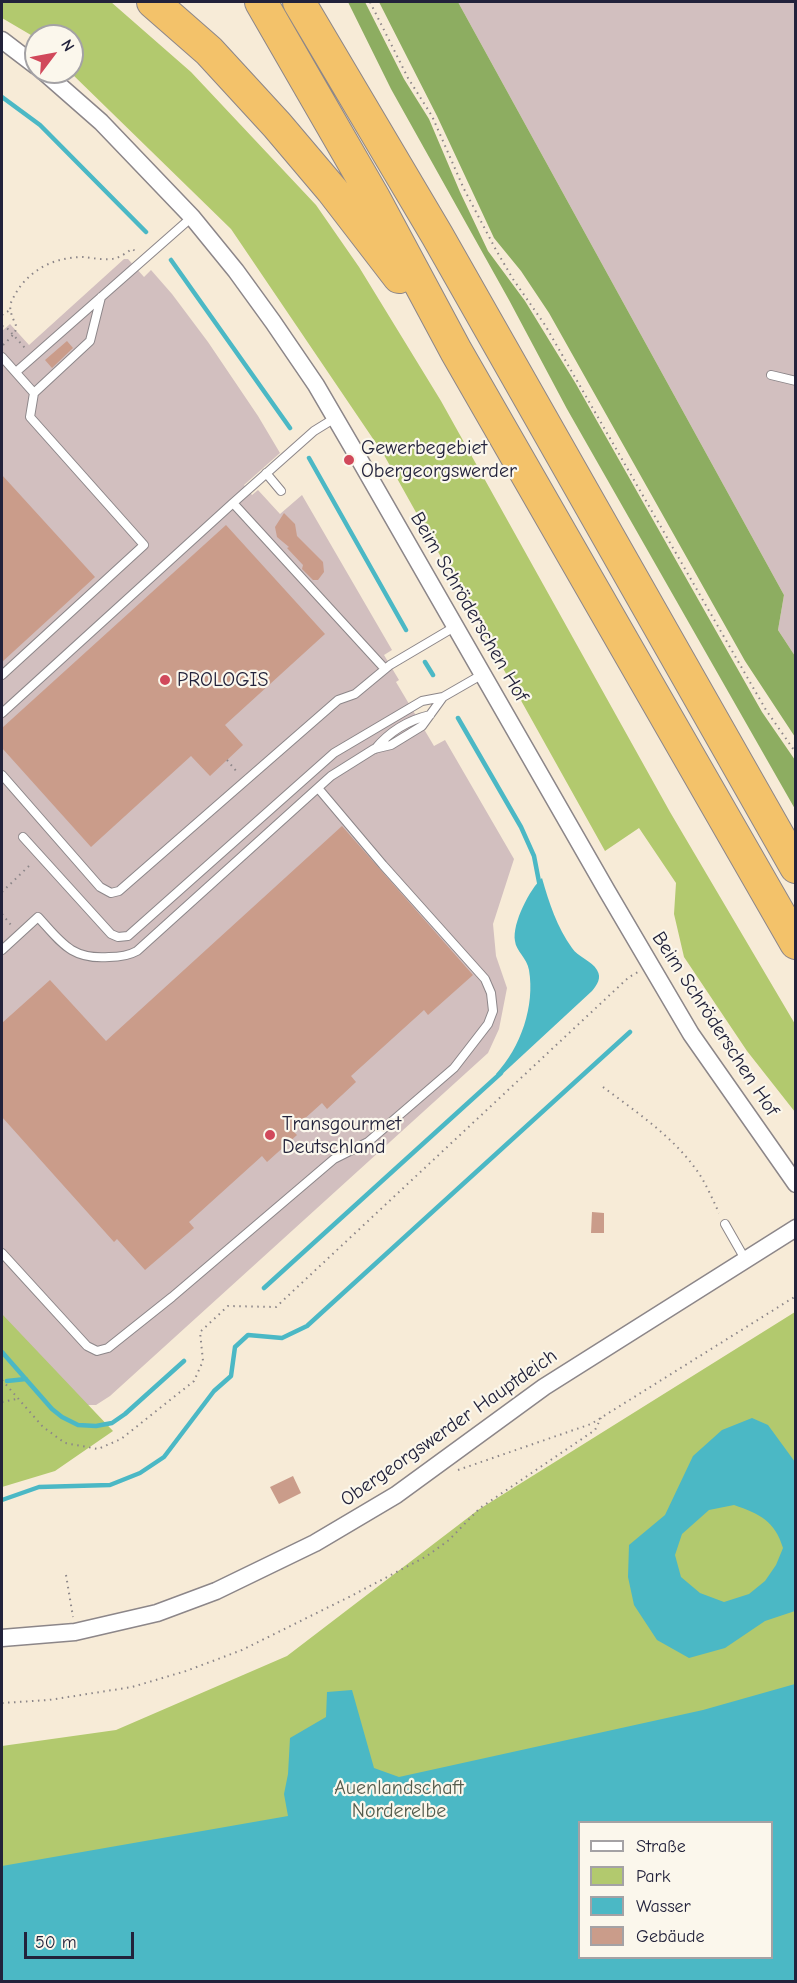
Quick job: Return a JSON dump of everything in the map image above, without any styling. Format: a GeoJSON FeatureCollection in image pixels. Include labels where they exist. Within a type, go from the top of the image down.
{"type":"FeatureCollection","features":[{"type":"Feature","properties":{"kind":"highway"},"geometry":{"type":"LineString","coordinates":[[153,2],[209,51],[277,125],[332,190],[456,351]]}},
{"type":"Feature","properties":{"kind":"highway"},"geometry":{"type":"LineString","coordinates":[[261,2],[374,198],[456,351],[795,943]]}},
{"type":"Feature","properties":{"kind":"highway"},"geometry":{"type":"LineString","coordinates":[[299,2],[437,235],[795,867]]}},
{"type":"Feature","properties":{"kind":"highway"},"geometry":{"type":"LineString","coordinates":[[323,2],[437,235]]}},
{"type":"Feature","properties":{"kind":"street"},"geometry":{"type":"LineString","coordinates":[[2,40],[24,57]]}},
{"type":"Feature","properties":{"kind":"street","name":"Beim Schröderschen Hof"},"geometry":{"type":"LineString","coordinates":[[57,84],[101,123],[192,217],[236,271],[316,385],[691,1034],[795,1185]]}},
{"type":"Feature","properties":{"kind":"street","name":"Beim Schröderschen Hof"},"geometry":{"type":"LineString","coordinates":[[766,1142],[795,1165]]}},
{"type":"Feature","properties":{"kind":"street","name":"Obergeorgswerder Hauptdeich"},"geometry":{"type":"LineString","coordinates":[[2,1638],[75,1632],[157,1613],[216,1591],[331,1534],[396,1495],[544,1387],[795,1228]]}},
{"type":"Feature","properties":{"kind":"lane"},"geometry":{"type":"LineString","coordinates":[[16,372],[192,217]]}},
{"type":"Feature","properties":{"kind":"lane"},"geometry":{"type":"LineString","coordinates":[[2,675],[144,546],[30,417],[33,393],[90,341],[101,297]]}},
{"type":"Feature","properties":{"kind":"lane"},"geometry":{"type":"LineString","coordinates":[[2,357],[33,393]]}},
{"type":"Feature","properties":{"kind":"lane"},"geometry":{"type":"LineString","coordinates":[[771,375],[795,381]]}},
{"type":"Feature","properties":{"kind":"lane"},"geometry":{"type":"LineString","coordinates":[[2,713],[266,473],[314,431],[335,418]]}},
{"type":"Feature","properties":{"kind":"lane"},"geometry":{"type":"LineString","coordinates":[[266,473],[281,491]]}},
{"type":"Feature","properties":{"kind":"lane"},"geometry":{"type":"LineString","coordinates":[[233,503],[385,669]]}},
{"type":"Feature","properties":{"kind":"lane"},"geometry":{"type":"LineString","coordinates":[[2,775],[100,887],[111,893],[119,891],[338,700],[355,694],[385,669],[456,626]]}},
{"type":"Feature","properties":{"kind":"lane"},"geometry":{"type":"LineString","coordinates":[[22,837],[111,934],[118,937],[128,936],[334,753],[422,701],[442,698],[483,674]]}},
{"type":"Feature","properties":{"kind":"lane"},"geometry":{"type":"LineString","coordinates":[[2,950],[38,917],[65,946],[78,954],[101,958],[137,951],[331,776],[374,749],[391,745],[422,726],[442,698]]}},
{"type":"Feature","properties":{"kind":"lane"},"geometry":{"type":"LineString","coordinates":[[2,1253],[87,1347],[97,1351],[108,1348],[172,1297],[334,1159],[377,1135],[454,1068],[488,1024],[493,1011],[491,993],[485,979],[318,788]]}},
{"type":"Feature","properties":{"kind":"lane"},"geometry":{"type":"LineString","coordinates":[[724,1224],[745,1260]]}},
{"type":"Feature","properties":{"kind":"path"},"geometry":{"type":"LineString","coordinates":[[370,2],[408,78],[432,116],[464,189],[496,250],[545,325],[766,710],[795,753]]}},
{"type":"Feature","properties":{"kind":"path"},"geometry":{"type":"LineString","coordinates":[[2,346],[13,335],[17,326],[10,310],[15,290],[44,266],[70,257],[115,259],[132,249],[148,257]]}},
{"type":"Feature","properties":{"kind":"path"},"geometry":{"type":"LineString","coordinates":[[2,315],[10,310]]}},
{"type":"Feature","properties":{"kind":"path"},"geometry":{"type":"LineString","coordinates":[[2,326],[33,357]]}},
{"type":"Feature","properties":{"kind":"path"},"geometry":{"type":"LineString","coordinates":[[226,760],[246,782]]}},
{"type":"Feature","properties":{"kind":"path"},"geometry":{"type":"LineString","coordinates":[[2,892],[40,855]]}},
{"type":"Feature","properties":{"kind":"path"},"geometry":{"type":"LineString","coordinates":[[2,914],[19,934]]}},
{"type":"Feature","properties":{"kind":"path"},"geometry":{"type":"LineString","coordinates":[[2,1380],[42,1427],[65,1443],[98,1449],[121,1439],[194,1381],[203,1361],[200,1332],[228,1306],[276,1307],[629,977],[651,966]]}},
{"type":"Feature","properties":{"kind":"path"},"geometry":{"type":"LineString","coordinates":[[603,1087],[650,1122],[681,1151],[700,1175],[724,1224]]}},
{"type":"Feature","properties":{"kind":"path"},"geometry":{"type":"LineString","coordinates":[[428,1471],[441,1473],[457,1471],[591,1424],[795,1296]]}},
{"type":"Feature","properties":{"kind":"path"},"geometry":{"type":"LineString","coordinates":[[2,1402],[16,1399]]}},
{"type":"Feature","properties":{"kind":"path"},"geometry":{"type":"LineString","coordinates":[[2,1703],[60,1699],[132,1687],[204,1665],[269,1637],[351,1596],[441,1546],[480,1508],[595,1430],[601,1418]]}},
{"type":"Feature","properties":{"kind":"path"},"geometry":{"type":"LineString","coordinates":[[66,1575],[75,1632]]}},
{"type":"Feature","properties":{"kind":"shaded area"},"geometry":{"type":"Polygon","coordinates":[[[458,2],[795,2],[795,656],[778,630],[784,595],[458,2]]]}},
{"type":"Feature","properties":{"kind":"shaded area"},"geometry":{"type":"Polygon","coordinates":[[[124,259],[128,259],[144,277],[151,270],[172,294],[258,416],[280,453],[244,485],[252,495],[258,490],[280,514],[302,495],[392,650],[384,655],[399,680],[396,682],[434,746],[445,740],[514,859],[493,924],[496,956],[507,988],[499,1029],[488,1053],[110,1396],[96,1405],[86,1405],[2,1320],[2,331],[10,324],[29,345],[124,259]]]}},
{"type":"Feature","properties":{"kind":"green space"},"geometry":{"type":"Polygon","coordinates":[[[2,2],[111,2],[191,72],[316,205],[359,267],[441,401],[670,812],[795,1024],[795,1112],[747,1051],[684,957],[674,914],[676,883],[639,828],[605,851],[384,455],[231,229],[82,84],[84,24],[24,24],[24,31],[2,18],[2,2]]]}},
{"type":"Feature","properties":{"kind":"green space"},"geometry":{"type":"Polygon","coordinates":[[[348,2],[365,2],[404,79],[429,119],[488,251],[525,301],[576,384],[762,712],[795,760],[795,809],[567,409],[391,89],[348,2]]]}},
{"type":"Feature","properties":{"kind":"green space"},"geometry":{"type":"Polygon","coordinates":[[[379,2],[458,2],[784,595],[778,630],[795,656],[795,737],[745,661],[549,313],[521,271],[494,238],[437,116],[379,2]]]}},
{"type":"Feature","properties":{"kind":"green space","name":"Auenlandschaft Norderelbe"},"geometry":{"type":"Polygon","coordinates":[[[795,1312],[795,1981],[2,1981],[2,1746],[116,1730],[287,1656],[478,1510],[795,1312]]]}},
{"type":"Feature","properties":{"kind":"green space"},"geometry":{"type":"Polygon","coordinates":[[[2,1314],[113,1431],[55,1471],[2,1487],[2,1314]]]}},
{"type":"Feature","properties":{"kind":"water"},"geometry":{"type":"Polygon","coordinates":[[[542,878],[562,932],[575,951],[595,967],[599,979],[592,991],[498,1078],[496,1074],[519,1039],[530,998],[529,970],[516,945],[516,925],[527,898],[542,878]]]}},
{"type":"Feature","properties":{"kind":"water"},"geometry":{"type":"Polygon","coordinates":[[[752,1418],[768,1425],[795,1462],[795,1611],[765,1621],[725,1648],[689,1658],[657,1640],[634,1605],[628,1577],[629,1545],[665,1515],[693,1456],[722,1430],[752,1418]],[[734,1505],[709,1510],[682,1534],[675,1555],[681,1577],[700,1593],[724,1602],[749,1594],[765,1581],[776,1565],[783,1548],[771,1525],[759,1515],[734,1505]]]}},
{"type":"Feature","properties":{"kind":"water"},"geometry":{"type":"Polygon","coordinates":[[[795,1684],[795,1981],[2,1981],[2,1866],[288,1816],[284,1794],[288,1774],[290,1738],[326,1717],[327,1692],[352,1690],[374,1768],[399,1777],[703,1710],[795,1684]]]}},
{"type":"Feature","properties":{"kind":"building"},"geometry":{"type":"Polygon","coordinates":[[[67,341],[73,348],[52,368],[45,360],[67,341]]]}},
{"type":"Feature","properties":{"kind":"building"},"geometry":{"type":"Polygon","coordinates":[[[2,475],[95,577],[2,662],[2,475]]]}},
{"type":"Feature","properties":{"kind":"building"},"geometry":{"type":"Polygon","coordinates":[[[284,513],[295,524],[297,536],[323,562],[324,572],[318,580],[313,580],[302,569],[303,565],[287,548],[289,547],[277,537],[275,527],[284,513]]]}},
{"type":"Feature","properties":{"kind":"building","name":"PROLOGIS"},"geometry":{"type":"Polygon","coordinates":[[[226,525],[325,634],[225,725],[243,745],[210,776],[191,756],[91,847],[2,748],[2,728],[226,525]]]}},
{"type":"Feature","properties":{"kind":"building"},"geometry":{"type":"Polygon","coordinates":[[[342,826],[473,975],[428,1015],[424,1010],[351,1076],[356,1082],[327,1109],[322,1103],[292,1130],[297,1135],[267,1162],[262,1156],[189,1222],[194,1228],[145,1270],[117,1239],[114,1242],[2,1117],[2,1023],[50,980],[106,1041],[342,826]]]}},
{"type":"Feature","properties":{"kind":"building"},"geometry":{"type":"Polygon","coordinates":[[[592,1212],[604,1213],[604,1233],[591,1233],[592,1212]]]}},
{"type":"Feature","properties":{"kind":"building"},"geometry":{"type":"Polygon","coordinates":[[[293,1476],[301,1493],[279,1504],[270,1487],[293,1476]]]}},
{"type":"Feature","properties":{"kind":"waterway"},"geometry":{"type":"LineString","coordinates":[[2,97],[40,125],[146,232]]}},
{"type":"Feature","properties":{"kind":"waterway"},"geometry":{"type":"LineString","coordinates":[[171,260],[290,428]]}},
{"type":"Feature","properties":{"kind":"waterway"},"geometry":{"type":"LineString","coordinates":[[309,458],[406,630]]}},
{"type":"Feature","properties":{"kind":"waterway"},"geometry":{"type":"LineString","coordinates":[[425,662],[433,675]]}},
{"type":"Feature","properties":{"kind":"waterway"},"geometry":{"type":"LineString","coordinates":[[458,718],[521,827],[534,856],[540,887]]}},
{"type":"Feature","properties":{"kind":"waterway"},"geometry":{"type":"LineString","coordinates":[[2,1500],[39,1487],[110,1485],[140,1473],[164,1457],[214,1391],[231,1376],[235,1347],[248,1335],[282,1338],[307,1326],[630,1032]]}},
{"type":"Feature","properties":{"kind":"waterway"},"geometry":{"type":"LineString","coordinates":[[264,1288],[501,1073]]}},
{"type":"Feature","properties":{"kind":"waterway"},"geometry":{"type":"LineString","coordinates":[[2,1352],[52,1409],[62,1417],[78,1425],[96,1426],[112,1423],[125,1414],[184,1361]]}},
{"type":"Feature","properties":{"kind":"waterway"},"geometry":{"type":"LineString","coordinates":[[7,1381],[26,1379]]}},
{"type":"Feature","properties":{"kind":"place","name":"Gewerbegebiet Obergeorgswerder"},"geometry":{"type":"Point","coordinates":[349,460]}},
{"type":"Feature","properties":{"kind":"place","name":"PROLOGIS"},"geometry":{"type":"Point","coordinates":[165,680]}},
{"type":"Feature","properties":{"kind":"place","name":"Transgourmet Deutschland"},"geometry":{"type":"Point","coordinates":[270,1135]}}]}
